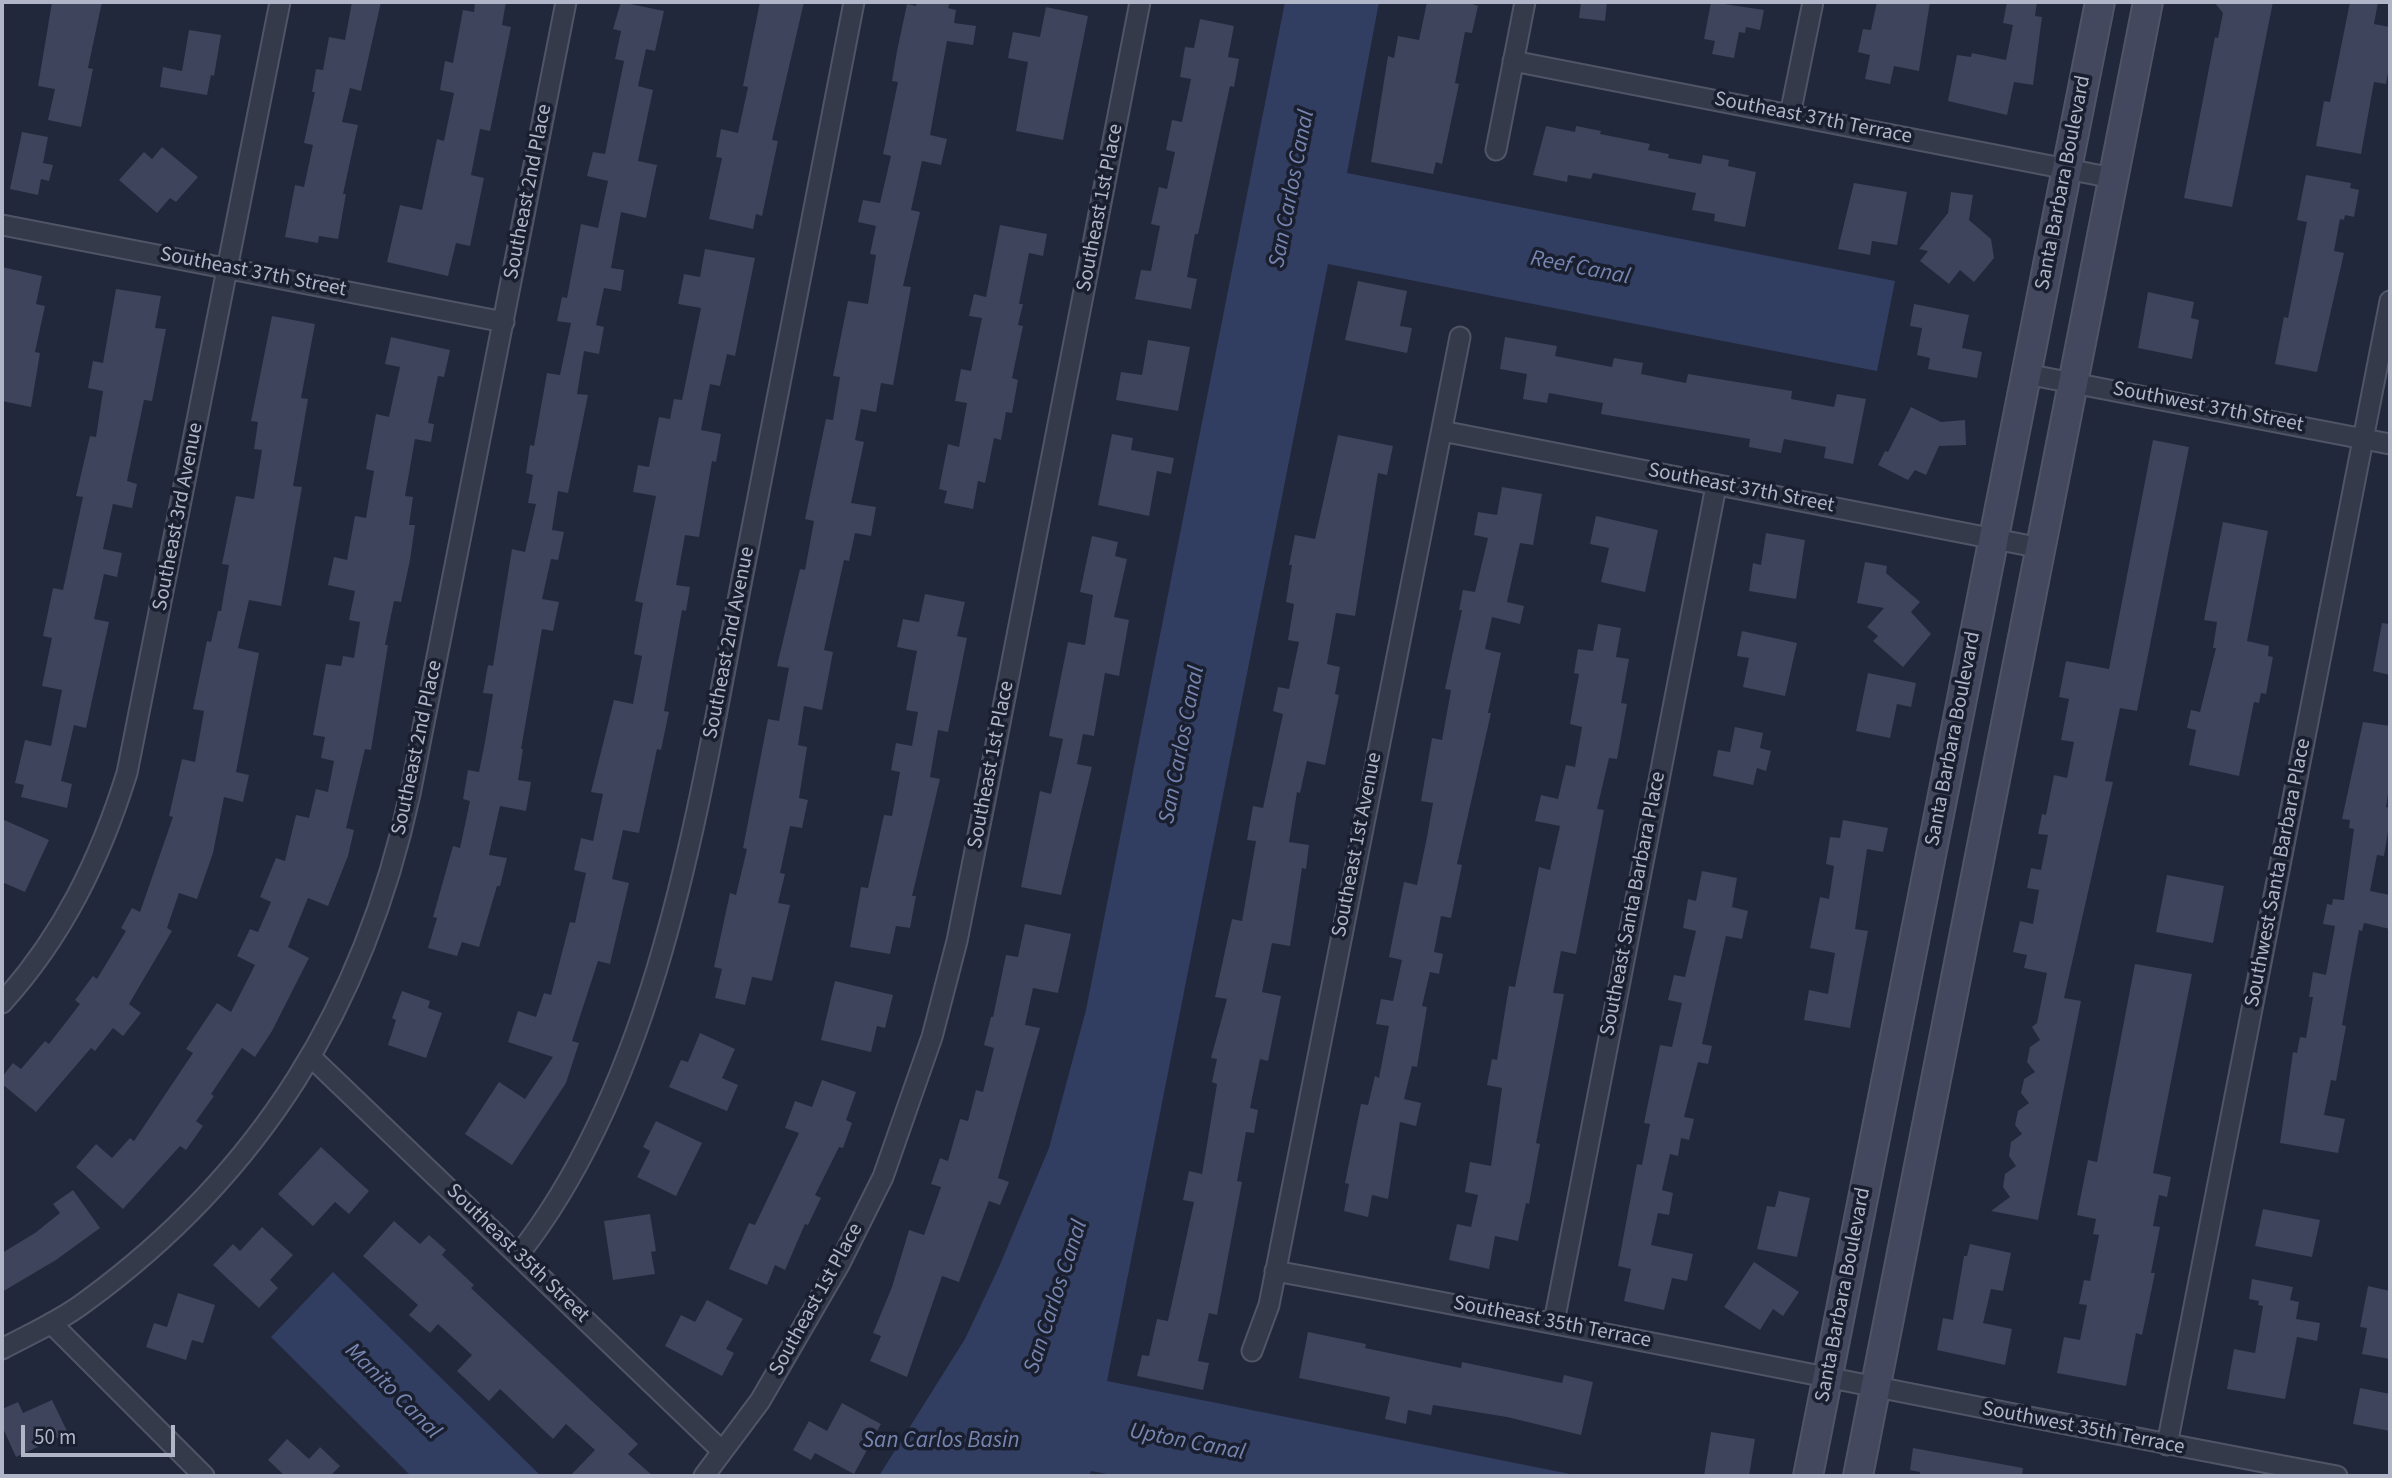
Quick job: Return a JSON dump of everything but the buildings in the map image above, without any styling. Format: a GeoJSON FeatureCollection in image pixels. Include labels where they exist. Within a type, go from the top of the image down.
{"type":"FeatureCollection","features":[{"type":"Feature","properties":{"kind":"main road","name":"Santa Barbara Boulevard"},"geometry":{"type":"LineString","coordinates":[[1808,1476],[1912,963],[2099,2]]}},
{"type":"Feature","properties":{"kind":"main road"},"geometry":{"type":"LineString","coordinates":[[1858,1476],[2148,2]]}},
{"type":"Feature","properties":{"kind":"main road"},"geometry":{"type":"LineString","coordinates":[[1912,963],[1957,972]]}},
{"type":"Feature","properties":{"kind":"street","name":"Southeast 3rd Avenue"},"geometry":{"type":"LineString","coordinates":[[2,1003],[53,939],[80,895],[102,848],[127,773],[280,2]]}},
{"type":"Feature","properties":{"kind":"street","name":"Southeast 2nd Place"},"geometry":{"type":"LineString","coordinates":[[2,1349],[84,1303],[178,1222],[261,1130],[312,1058],[362,956],[398,849],[566,2]]}},
{"type":"Feature","properties":{"kind":"street","name":"Southeast 2nd Avenue"},"geometry":{"type":"LineString","coordinates":[[519,1254],[539,1228],[609,1100],[655,977],[709,750],[854,2]]}},
{"type":"Feature","properties":{"kind":"street","name":"Southeast 1st Place"},"geometry":{"type":"LineString","coordinates":[[704,1476],[760,1401],[838,1265],[883,1177],[932,1037],[957,941],[1140,2]]}},
{"type":"Feature","properties":{"kind":"street"},"geometry":{"type":"LineString","coordinates":[[1496,150],[1525,2]]}},
{"type":"Feature","properties":{"kind":"street"},"geometry":{"type":"LineString","coordinates":[[1790,115],[1813,2]]}},
{"type":"Feature","properties":{"kind":"street","name":"Southeast 37th Terrace"},"geometry":{"type":"LineString","coordinates":[[1513,61],[2113,178]]}},
{"type":"Feature","properties":{"kind":"street","name":"Southeast 37th Street"},"geometry":{"type":"LineString","coordinates":[[2,225],[504,322]]}},
{"type":"Feature","properties":{"kind":"street","name":"Southwest Santa Barbara Place"},"geometry":{"type":"LineString","coordinates":[[2167,1445],[2390,301]]}},
{"type":"Feature","properties":{"kind":"street","name":"Southeast 1st Avenue"},"geometry":{"type":"LineString","coordinates":[[1252,1351],[1269,1305],[1460,337]]}},
{"type":"Feature","properties":{"kind":"street","name":"Southwest 37th Street"},"geometry":{"type":"LineString","coordinates":[[2026,374],[2390,444]]}},
{"type":"Feature","properties":{"kind":"street","name":"Southeast 37th Street"},"geometry":{"type":"LineString","coordinates":[[1442,431],[2040,548]]}},
{"type":"Feature","properties":{"kind":"street","name":"Southeast Santa Barbara Place"},"geometry":{"type":"LineString","coordinates":[[1554,1322],[1716,486]]}},
{"type":"Feature","properties":{"kind":"street","name":"Southeast 35th Street"},"geometry":{"type":"LineString","coordinates":[[312,1058],[722,1451]]}},
{"type":"Feature","properties":{"kind":"street","name":"Southeast 35th Terrace"},"geometry":{"type":"LineString","coordinates":[[1275,1271],[1554,1322],[1828,1378]]}},
{"type":"Feature","properties":{"kind":"street"},"geometry":{"type":"LineString","coordinates":[[51,1323],[204,1476]]}},
{"type":"Feature","properties":{"kind":"street","name":"Southwest 35th Terrace"},"geometry":{"type":"LineString","coordinates":[[1828,1378],[2337,1476]]}},
{"type":"Feature","properties":{"kind":"water"},"geometry":{"type":"Polygon","coordinates":[[[1285,2],[1379,2],[1347,173],[1895,281],[1877,371],[1328,264],[1107,1381],[1580,1476],[1118,1476],[1091,1471],[1089,1476],[879,1476],[965,1339],[999,1267],[1049,1148],[1086,1010],[1285,2]]]}},
{"type":"Feature","properties":{"kind":"water","name":"Manito Canal"},"geometry":{"type":"Polygon","coordinates":[[[333,1272],[541,1476],[411,1476],[271,1337],[333,1272]]]}},
{"type":"Feature","properties":{"kind":"water label","name":"San Carlos Canal"},"geometry":{"type":"Point","coordinates":[1293,189]}},
{"type":"Feature","properties":{"kind":"water label","name":"Reef Canal"},"geometry":{"type":"Point","coordinates":[1580,269]}},
{"type":"Feature","properties":{"kind":"water label","name":"San Carlos Canal"},"geometry":{"type":"Point","coordinates":[1183,745]}},
{"type":"Feature","properties":{"kind":"water label","name":"San Carlos Canal"},"geometry":{"type":"Point","coordinates":[1057,1297]}},
{"type":"Feature","properties":{"kind":"water label","name":"San Carlos Basin"},"geometry":{"type":"Point","coordinates":[941,1442]}},
{"type":"Feature","properties":{"kind":"water label","name":"Upton Canal"},"geometry":{"type":"Point","coordinates":[1187,1443]}}]}
